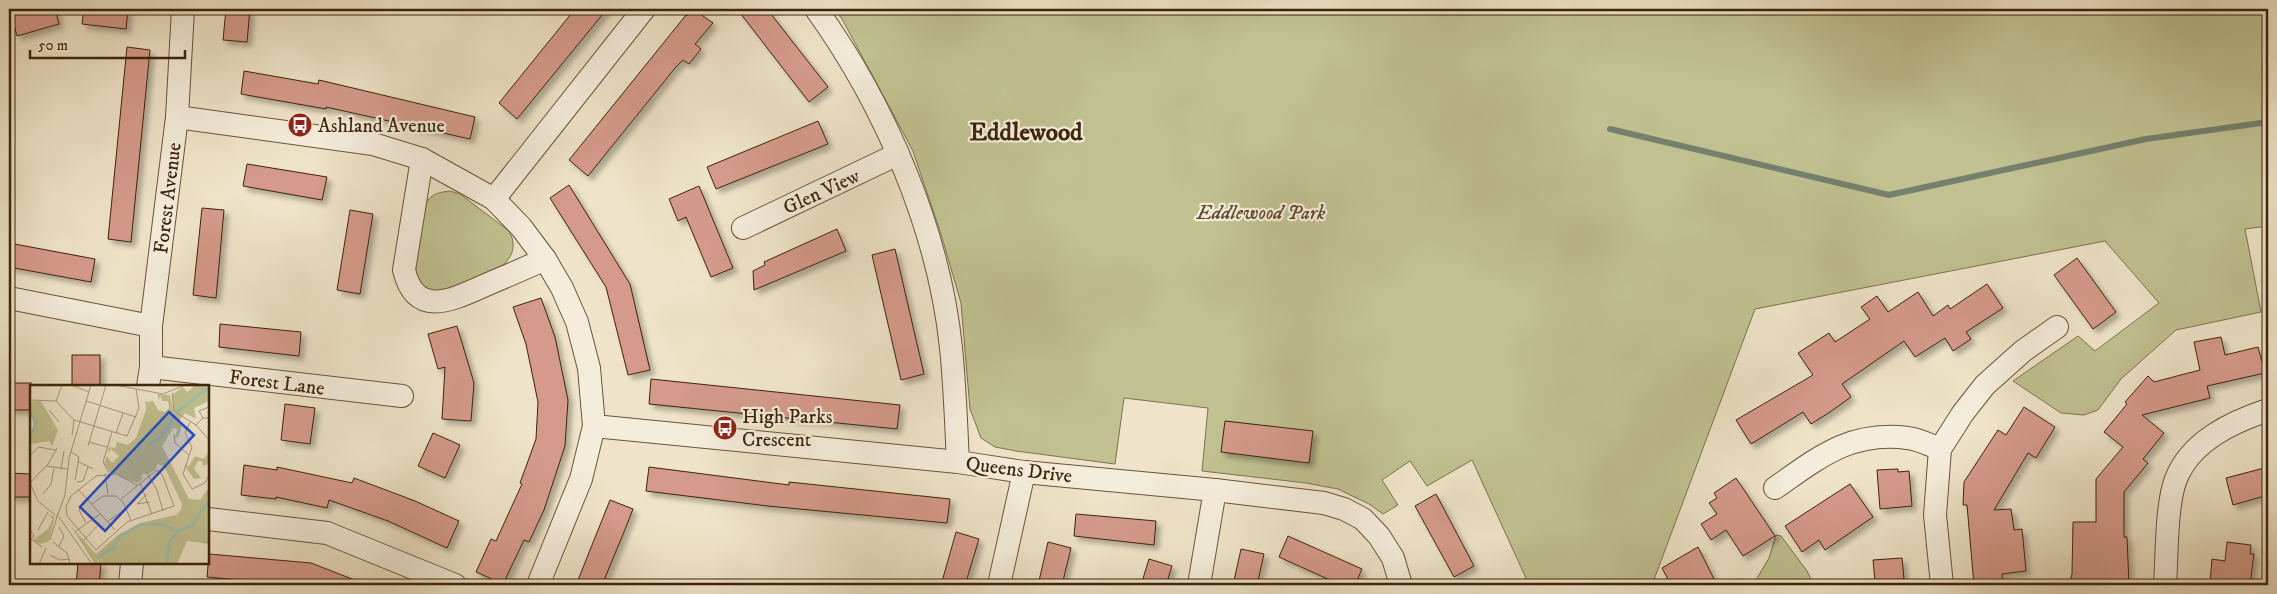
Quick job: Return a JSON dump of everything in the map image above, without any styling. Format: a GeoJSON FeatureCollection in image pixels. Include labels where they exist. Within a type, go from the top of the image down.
{"type":"FeatureCollection","features":[{"type":"Feature","properties":{"kind":"street","name":"Forest Avenue"},"geometry":{"type":"LineString","coordinates":[[150,377],[151,326],[177,117],[183,9]]}},
{"type":"Feature","properties":{"kind":"street"},"geometry":{"type":"LineString","coordinates":[[494,199],[644,9]]}},
{"type":"Feature","properties":{"kind":"street"},"geometry":{"type":"LineString","coordinates":[[816,9],[849,58],[876,107],[898,154],[920,211],[936,268],[951,347],[958,462]]}},
{"type":"Feature","properties":{"kind":"street"},"geometry":{"type":"LineString","coordinates":[[177,117],[372,144],[422,159],[494,199],[521,227],[545,259],[562,288],[578,322],[589,368],[594,426],[581,479],[538,585]]}},
{"type":"Feature","properties":{"kind":"street","name":"Glen View"},"geometry":{"type":"LineString","coordinates":[[743,228],[898,154]]}},
{"type":"Feature","properties":{"kind":"street"},"geometry":{"type":"LineString","coordinates":[[422,159],[404,270],[407,284],[415,295],[426,300],[440,302],[456,298],[545,259]]}},
{"type":"Feature","properties":{"kind":"street"},"geometry":{"type":"LineString","coordinates":[[9,298],[151,326]]}},
{"type":"Feature","properties":{"kind":"street"},"geometry":{"type":"LineString","coordinates":[[1942,585],[1935,515],[1940,449],[1984,384],[2023,351],[2057,327]]}},
{"type":"Feature","properties":{"kind":"street","name":"Forest Lane"},"geometry":{"type":"LineString","coordinates":[[150,377],[402,396]]}},
{"type":"Feature","properties":{"kind":"street"},"geometry":{"type":"LineString","coordinates":[[2165,585],[2170,510],[2176,479],[2194,451],[2216,433],[2239,420],[2268,410]]}},
{"type":"Feature","properties":{"kind":"street","name":"Queens Drive"},"geometry":{"type":"LineString","coordinates":[[594,426],[958,462],[1024,472],[1215,490],[1324,503],[1344,509],[1363,520],[1378,536],[1393,558],[1401,585]]}},
{"type":"Feature","properties":{"kind":"street"},"geometry":{"type":"LineString","coordinates":[[1774,488],[1839,446],[1867,438],[1908,438],[1940,449]]}},
{"type":"Feature","properties":{"kind":"street"},"geometry":{"type":"LineString","coordinates":[[999,585],[1024,472]]}},
{"type":"Feature","properties":{"kind":"street"},"geometry":{"type":"LineString","coordinates":[[1199,585],[1215,490]]}},
{"type":"Feature","properties":{"kind":"street"},"geometry":{"type":"LineString","coordinates":[[209,519],[327,533],[455,585]]}},
{"type":"Feature","properties":{"kind":"street"},"geometry":{"type":"LineString","coordinates":[[130,585],[132,564]]}},
{"type":"Feature","properties":{"kind":"green space","name":"Eddlewood Park"},"geometry":{"type":"Polygon","coordinates":[[[834,9],[2268,9],[2268,226],[2245,229],[2261,312],[2176,330],[2121,379],[2098,410],[2084,415],[2061,413],[2013,381],[2078,336],[2095,351],[2159,303],[2105,241],[1755,309],[1652,585],[1523,585],[1526,578],[1472,460],[1427,486],[1410,461],[1382,480],[1398,505],[1383,514],[1369,504],[1338,489],[1306,483],[1202,471],[1208,408],[1124,398],[1115,464],[995,447],[981,438],[970,409],[961,303],[941,234],[913,151],[842,19],[834,9]]]}},
{"type":"Feature","properties":{"kind":"green space"},"geometry":{"type":"Polygon","coordinates":[[[450,191],[460,194],[509,231],[513,244],[511,255],[503,265],[492,273],[442,294],[421,284],[415,271],[415,261],[419,225],[425,205],[433,195],[450,191]]]}},
{"type":"Feature","properties":{"kind":"green space"},"geometry":{"type":"Polygon","coordinates":[[[1776,535],[1781,536],[1807,571],[1814,585],[1753,585],[1769,558],[1776,535]]]}},
{"type":"Feature","properties":{"kind":"building"},"geometry":{"type":"Polygon","coordinates":[[[28,9],[55,9],[59,24],[17,36],[11,14],[28,9]]]}},
{"type":"Feature","properties":{"kind":"building"},"geometry":{"type":"Polygon","coordinates":[[[84,9],[128,9],[126,29],[82,24],[84,9]]]}},
{"type":"Feature","properties":{"kind":"building"},"geometry":{"type":"Polygon","coordinates":[[[226,9],[250,9],[247,42],[223,40],[226,9]]]}},
{"type":"Feature","properties":{"kind":"building"},"geometry":{"type":"Polygon","coordinates":[[[575,9],[607,9],[517,119],[499,103],[575,9]]]}},
{"type":"Feature","properties":{"kind":"building"},"geometry":{"type":"Polygon","coordinates":[[[693,9],[713,23],[695,44],[701,49],[689,64],[683,60],[675,68],[588,176],[569,160],[686,15],[693,9]]]}},
{"type":"Feature","properties":{"kind":"building"},"geometry":{"type":"Polygon","coordinates":[[[737,9],[767,9],[828,87],[809,102],[737,9]]]}},
{"type":"Feature","properties":{"kind":"building"},"geometry":{"type":"Polygon","coordinates":[[[127,47],[150,50],[131,242],[108,239],[127,47]]]}},
{"type":"Feature","properties":{"kind":"building"},"geometry":{"type":"Polygon","coordinates":[[[244,71],[318,84],[319,80],[475,117],[470,139],[326,107],[326,109],[241,94],[244,71]]]}},
{"type":"Feature","properties":{"kind":"building"},"geometry":{"type":"Polygon","coordinates":[[[818,121],[828,144],[716,189],[707,167],[818,121]]]}},
{"type":"Feature","properties":{"kind":"building"},"geometry":{"type":"Polygon","coordinates":[[[247,164],[327,177],[322,200],[243,186],[247,164]]]}},
{"type":"Feature","properties":{"kind":"building"},"geometry":{"type":"Polygon","coordinates":[[[569,185],[630,284],[650,370],[628,375],[606,287],[550,198],[569,185]]]}},
{"type":"Feature","properties":{"kind":"building"},"geometry":{"type":"Polygon","coordinates":[[[699,186],[733,268],[711,277],[686,217],[678,221],[669,199],[699,186]]]}},
{"type":"Feature","properties":{"kind":"building"},"geometry":{"type":"Polygon","coordinates":[[[202,208],[224,210],[216,298],[193,295],[202,208]]]}},
{"type":"Feature","properties":{"kind":"building"},"geometry":{"type":"Polygon","coordinates":[[[350,210],[373,214],[360,294],[337,290],[350,210]]]}},
{"type":"Feature","properties":{"kind":"building"},"geometry":{"type":"Polygon","coordinates":[[[837,229],[846,251],[754,290],[753,271],[765,265],[764,262],[837,229]]]}},
{"type":"Feature","properties":{"kind":"building"},"geometry":{"type":"Polygon","coordinates":[[[9,243],[95,259],[91,282],[9,267],[9,243]]]}},
{"type":"Feature","properties":{"kind":"building"},"geometry":{"type":"Polygon","coordinates":[[[895,249],[924,374],[901,380],[872,255],[895,249]]]}},
{"type":"Feature","properties":{"kind":"building"},"geometry":{"type":"Polygon","coordinates":[[[2077,258],[2116,312],[2093,329],[2054,275],[2077,258]]]}},
{"type":"Feature","properties":{"kind":"building"},"geometry":{"type":"Polygon","coordinates":[[[1987,284],[2003,308],[1966,332],[1971,339],[1953,351],[1945,338],[1915,357],[1904,341],[1842,384],[1851,397],[1830,412],[1811,424],[1803,412],[1751,444],[1736,420],[1813,375],[1798,353],[1829,333],[1835,342],[1870,319],[1861,307],[1877,296],[1888,312],[1918,292],[1933,316],[1948,305],[1950,309],[1987,284]]]}},
{"type":"Feature","properties":{"kind":"building"},"geometry":{"type":"Polygon","coordinates":[[[541,298],[555,337],[568,400],[565,446],[544,510],[529,542],[524,540],[503,584],[476,572],[491,539],[496,541],[522,484],[520,483],[536,439],[538,402],[526,344],[513,307],[541,298]]]}},
{"type":"Feature","properties":{"kind":"building"},"geometry":{"type":"Polygon","coordinates":[[[220,324],[301,332],[299,356],[219,347],[220,324]]]}},
{"type":"Feature","properties":{"kind":"building"},"geometry":{"type":"Polygon","coordinates":[[[457,326],[474,383],[471,421],[442,419],[445,367],[438,369],[428,334],[457,326]]]}},
{"type":"Feature","properties":{"kind":"building"},"geometry":{"type":"Polygon","coordinates":[[[2221,337],[2225,355],[2258,347],[2265,373],[2207,386],[2210,398],[2142,415],[2164,433],[2143,459],[2148,463],[2124,492],[2124,537],[2127,537],[2129,585],[2069,585],[2072,574],[2073,522],[2096,522],[2096,479],[2123,447],[2104,432],[2127,404],[2125,402],[2148,376],[2154,382],[2200,370],[2194,342],[2221,337]]]}},
{"type":"Feature","properties":{"kind":"building"},"geometry":{"type":"Polygon","coordinates":[[[72,355],[100,355],[100,385],[72,385],[72,355]]]}},
{"type":"Feature","properties":{"kind":"building"},"geometry":{"type":"Polygon","coordinates":[[[651,379],[900,405],[897,429],[649,404],[651,379]]]}},
{"type":"Feature","properties":{"kind":"building"},"geometry":{"type":"Polygon","coordinates":[[[9,383],[31,383],[30,410],[9,410],[9,383]]]}},
{"type":"Feature","properties":{"kind":"building"},"geometry":{"type":"Polygon","coordinates":[[[285,404],[315,408],[310,444],[281,440],[285,404]]]}},
{"type":"Feature","properties":{"kind":"building"},"geometry":{"type":"Polygon","coordinates":[[[2024,407],[2055,427],[2036,458],[2028,453],[1994,510],[2011,509],[2014,530],[2022,529],[2026,571],[2002,574],[2003,585],[1974,585],[1967,505],[1963,505],[1964,482],[1998,430],[2006,435],[2024,407]]]}},
{"type":"Feature","properties":{"kind":"building"},"geometry":{"type":"Polygon","coordinates":[[[1225,421],[1313,431],[1309,463],[1221,452],[1225,421]]]}},
{"type":"Feature","properties":{"kind":"building"},"geometry":{"type":"Polygon","coordinates":[[[433,433],[460,445],[445,478],[418,466],[433,433]]]}},
{"type":"Feature","properties":{"kind":"building"},"geometry":{"type":"Polygon","coordinates":[[[244,465],[277,470],[277,467],[352,483],[354,478],[415,501],[459,521],[447,548],[388,521],[329,500],[327,508],[276,497],[276,499],[241,495],[244,465]]]}},
{"type":"Feature","properties":{"kind":"building"},"geometry":{"type":"Polygon","coordinates":[[[649,467],[789,485],[789,482],[950,499],[947,523],[768,506],[646,491],[649,467]]]}},
{"type":"Feature","properties":{"kind":"building"},"geometry":{"type":"Polygon","coordinates":[[[2268,467],[2268,495],[2233,505],[2226,478],[2268,467]]]}},
{"type":"Feature","properties":{"kind":"building"},"geometry":{"type":"Polygon","coordinates":[[[1898,469],[1898,472],[1909,471],[1912,506],[1880,509],[1877,470],[1898,469]]]}},
{"type":"Feature","properties":{"kind":"building"},"geometry":{"type":"Polygon","coordinates":[[[9,473],[30,474],[30,497],[9,497],[9,473]]]}},
{"type":"Feature","properties":{"kind":"building"},"geometry":{"type":"Polygon","coordinates":[[[1736,478],[1775,536],[1743,556],[1726,530],[1711,540],[1701,524],[1717,514],[1709,503],[1717,498],[1714,493],[1736,478]]]}},
{"type":"Feature","properties":{"kind":"building"},"geometry":{"type":"Polygon","coordinates":[[[1850,484],[1873,517],[1825,550],[1819,540],[1802,552],[1785,526],[1850,484]]]}},
{"type":"Feature","properties":{"kind":"building"},"geometry":{"type":"Polygon","coordinates":[[[1436,494],[1474,566],[1454,577],[1415,506],[1436,494]]]}},
{"type":"Feature","properties":{"kind":"building"},"geometry":{"type":"Polygon","coordinates":[[[610,500],[633,509],[626,527],[602,585],[576,585],[610,500]]]}},
{"type":"Feature","properties":{"kind":"building"},"geometry":{"type":"Polygon","coordinates":[[[1076,514],[1156,521],[1154,545],[1074,536],[1076,514]]]}},
{"type":"Feature","properties":{"kind":"building"},"geometry":{"type":"Polygon","coordinates":[[[956,532],[979,539],[965,585],[941,585],[956,532]]]}},
{"type":"Feature","properties":{"kind":"building"},"geometry":{"type":"Polygon","coordinates":[[[1288,536],[1362,569],[1355,585],[1341,585],[1279,557],[1288,536]]]}},
{"type":"Feature","properties":{"kind":"building"},"geometry":{"type":"Polygon","coordinates":[[[1048,542],[1071,548],[1062,585],[1038,585],[1048,542]]]}},
{"type":"Feature","properties":{"kind":"building"},"geometry":{"type":"Polygon","coordinates":[[[2227,542],[2251,545],[2250,554],[2254,554],[2250,585],[2210,582],[2212,559],[2225,561],[2227,542]]]}},
{"type":"Feature","properties":{"kind":"building"},"geometry":{"type":"Polygon","coordinates":[[[1698,547],[1717,585],[1671,585],[1662,568],[1698,547]]]}},
{"type":"Feature","properties":{"kind":"building"},"geometry":{"type":"Polygon","coordinates":[[[1241,549],[1264,554],[1257,585],[1233,585],[1241,549]]]}},
{"type":"Feature","properties":{"kind":"building"},"geometry":{"type":"Polygon","coordinates":[[[209,554],[311,563],[365,585],[295,585],[207,577],[209,554]]]}},
{"type":"Feature","properties":{"kind":"building"},"geometry":{"type":"Polygon","coordinates":[[[1902,558],[1904,579],[1875,581],[1873,560],[1902,558]]]}},
{"type":"Feature","properties":{"kind":"building"},"geometry":{"type":"Polygon","coordinates":[[[1149,559],[1172,566],[1166,585],[1141,585],[1149,559]]]}},
{"type":"Feature","properties":{"kind":"building"},"geometry":{"type":"Polygon","coordinates":[[[78,564],[101,564],[99,585],[76,585],[78,564]]]}},
{"type":"Feature","properties":{"kind":"waterway"},"geometry":{"type":"LineString","coordinates":[[1610,129],[1889,195],[2146,139],[2268,122]]}},
{"type":"Feature","properties":{"kind":"place","name":"Ashland Avenue"},"geometry":{"type":"Point","coordinates":[300,125]}},
{"type":"Feature","properties":{"kind":"place","name":"High Parks Crescent"},"geometry":{"type":"Point","coordinates":[725,428]}},
{"type":"Feature","properties":{"kind":"district","name":"Eddlewood"},"geometry":{"type":"Point","coordinates":[1026,131]}}]}
